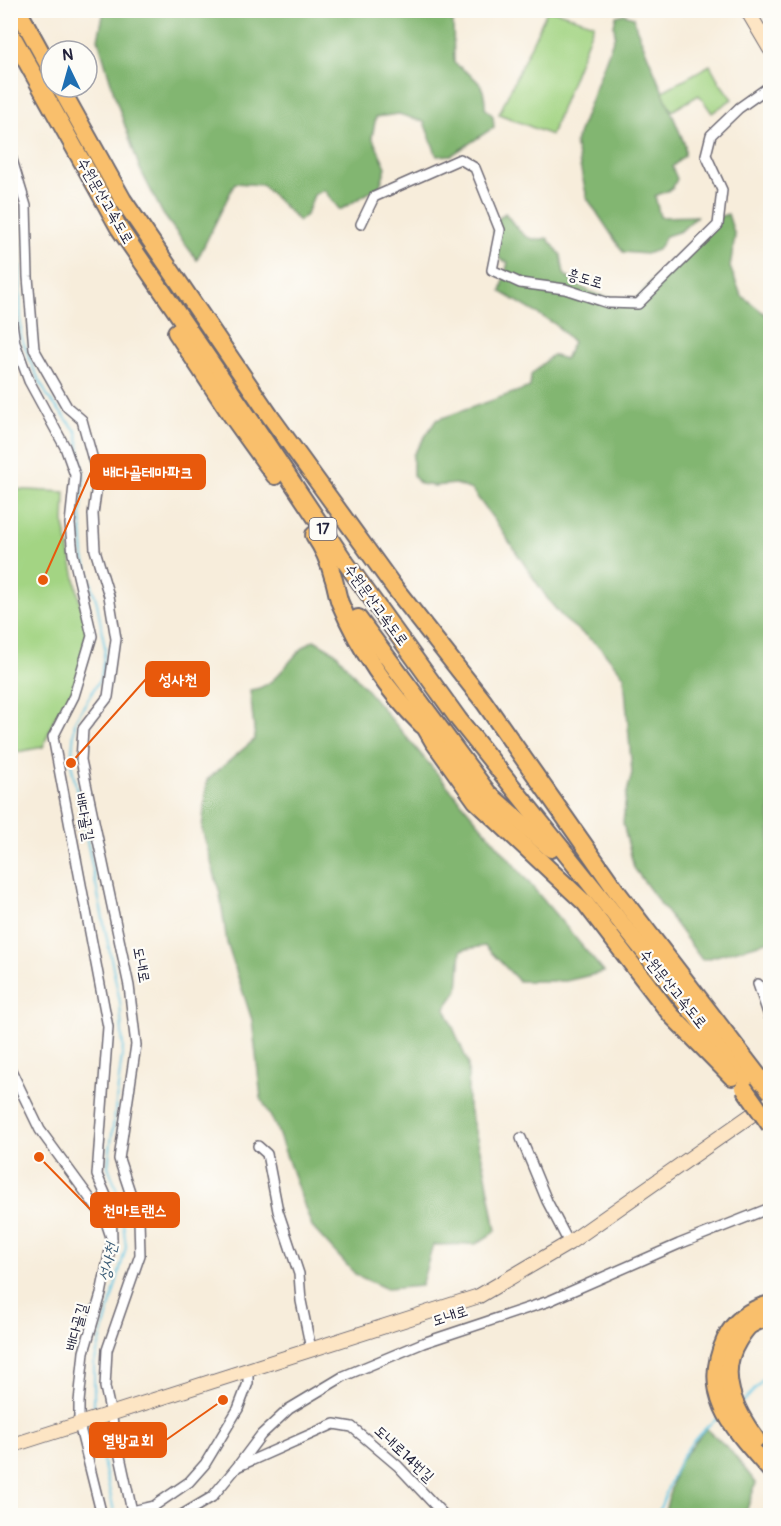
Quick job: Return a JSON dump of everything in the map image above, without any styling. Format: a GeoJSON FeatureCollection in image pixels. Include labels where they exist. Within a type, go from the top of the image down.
{"type":"FeatureCollection","features":[{"type":"Feature","properties":{"kind":"highway"},"geometry":{"type":"LineString","coordinates":[[18,10],[39,48]]}},
{"type":"Feature","properties":{"kind":"highway","name":"수원문산고속도로"},"geometry":{"type":"LineString","coordinates":[[10,32],[65,132],[93,198],[184,334],[260,434],[352,573],[459,720],[591,888],[751,1083],[771,1090]]}},
{"type":"Feature","properties":{"kind":"highway","name":"수원문산고속도로"},"geometry":{"type":"LineString","coordinates":[[67,99],[123,200],[217,339],[394,587],[484,702],[771,1112]]}},
{"type":"Feature","properties":{"kind":"highway"},"geometry":{"type":"LineString","coordinates":[[184,334],[229,412],[269,466],[324,550],[339,601],[373,666],[406,709],[422,725],[476,801],[585,903],[671,1015],[751,1083],[771,1125]]}},
{"type":"Feature","properties":{"kind":"highway"},"geometry":{"type":"LineString","coordinates":[[422,725],[415,708],[365,635],[358,618],[488,793],[591,888]]}},
{"type":"Feature","properties":{"kind":"highway"},"geometry":{"type":"LineString","coordinates":[[771,1304],[755,1308],[737,1322],[719,1353],[716,1372],[737,1423],[771,1470]]}},
{"type":"Feature","properties":{"kind":"highway"},"geometry":{"type":"LineString","coordinates":[[724,1392],[733,1349],[749,1326],[771,1317]]}},
{"type":"Feature","properties":{"kind":"highway"},"geometry":{"type":"LineString","coordinates":[[737,1423],[771,1455]]}},
{"type":"Feature","properties":{"kind":"street"},"geometry":{"type":"LineString","coordinates":[[747,10],[771,49]]}},
{"type":"Feature","properties":{"kind":"street","name":"흥도로"},"geometry":{"type":"LineString","coordinates":[[361,224],[374,197],[460,159],[475,168],[501,230],[492,270],[520,284],[565,289],[608,303],[638,304],[718,225],[722,190],[706,155],[711,135],[739,108],[771,86]]}},
{"type":"Feature","properties":{"kind":"street","name":"도내로"},"geometry":{"type":"LineString","coordinates":[[10,153],[26,206],[27,277],[34,349],[67,407],[82,420],[98,477],[93,514],[95,550],[109,596],[116,639],[108,697],[83,729],[81,760],[129,986],[136,1045],[119,1159],[139,1219],[140,1255],[107,1350],[105,1387],[107,1415],[479,1296],[569,1243],[771,1102]]}},
{"type":"Feature","properties":{"kind":"street"},"geometry":{"type":"LineString","coordinates":[[10,237],[10,244]]}},
{"type":"Feature","properties":{"kind":"street","name":"배다골길"},"geometry":{"type":"LineString","coordinates":[[10,309],[15,343],[29,381],[65,447],[75,475],[70,524],[73,554],[92,636],[74,696],[53,737],[108,1026],[97,1175],[111,1207],[112,1240],[101,1294],[84,1352],[82,1423],[102,1515]]}},
{"type":"Feature","properties":{"kind":"street"},"geometry":{"type":"LineString","coordinates":[[758,984],[771,1019]]}},
{"type":"Feature","properties":{"kind":"street"},"geometry":{"type":"LineString","coordinates":[[10,1068],[40,1130],[105,1219],[112,1240]]}},
{"type":"Feature","properties":{"kind":"street"},"geometry":{"type":"LineString","coordinates":[[521,1138],[547,1202],[569,1243]]}},
{"type":"Feature","properties":{"kind":"street"},"geometry":{"type":"LineString","coordinates":[[258,1146],[267,1154],[278,1211],[299,1274],[301,1301],[311,1349]]}},
{"type":"Feature","properties":{"kind":"street","name":"도내로"},"geometry":{"type":"LineString","coordinates":[[180,1515],[212,1497],[261,1435],[289,1409],[344,1377],[423,1342],[549,1301],[679,1244],[771,1208]]}},
{"type":"Feature","properties":{"kind":"street"},"geometry":{"type":"LineString","coordinates":[[10,1446],[107,1415],[132,1513],[154,1506],[189,1482],[205,1464],[238,1409],[248,1383],[248,1369]]}},
{"type":"Feature","properties":{"kind":"street","name":"도내로14번길"},"geometry":{"type":"LineString","coordinates":[[237,1467],[334,1424],[352,1427],[398,1466],[445,1515]]}},
{"type":"Feature","properties":{"kind":"green space"},"geometry":{"type":"Polygon","coordinates":[[[104,11],[457,11],[453,22],[454,63],[481,86],[485,108],[493,116],[494,127],[452,155],[437,156],[424,122],[399,114],[376,117],[372,137],[386,167],[380,186],[340,210],[324,190],[314,195],[306,215],[299,221],[262,185],[235,183],[197,260],[163,214],[140,169],[98,39],[104,11]]]}},
{"type":"Feature","properties":{"kind":"green space"},"geometry":{"type":"Polygon","coordinates":[[[547,11],[555,11],[594,24],[551,135],[499,114],[547,11]]]}},
{"type":"Feature","properties":{"kind":"green space"},"geometry":{"type":"Polygon","coordinates":[[[624,14],[634,17],[636,27],[685,145],[685,155],[672,167],[677,179],[672,189],[655,196],[660,217],[697,216],[681,231],[666,236],[658,250],[646,254],[623,252],[587,198],[575,143],[615,35],[616,16],[624,14]]]}},
{"type":"Feature","properties":{"kind":"green space"},"geometry":{"type":"Polygon","coordinates":[[[710,65],[732,99],[712,113],[699,95],[672,111],[661,92],[710,65]]]}},
{"type":"Feature","properties":{"kind":"green space"},"geometry":{"type":"Polygon","coordinates":[[[505,213],[518,230],[527,237],[547,238],[561,255],[564,274],[582,287],[598,295],[638,298],[650,283],[693,243],[712,219],[728,214],[735,236],[730,267],[741,295],[770,318],[770,941],[702,960],[634,868],[623,823],[626,796],[632,773],[624,676],[600,647],[565,620],[549,601],[472,490],[456,484],[434,486],[420,484],[413,475],[413,455],[436,420],[530,387],[531,375],[552,355],[565,359],[573,342],[555,324],[501,292],[508,262],[501,260],[496,253],[500,242],[493,231],[498,219],[505,213]]]}},
{"type":"Feature","properties":{"kind":"green space"},"geometry":{"type":"Polygon","coordinates":[[[10,489],[65,492],[64,525],[87,636],[74,696],[55,717],[43,747],[11,753],[10,489]]]}},
{"type":"Feature","properties":{"kind":"green space"},"geometry":{"type":"Polygon","coordinates":[[[314,640],[335,652],[604,972],[566,981],[519,981],[485,946],[461,950],[458,990],[445,1008],[468,1063],[468,1105],[485,1169],[496,1231],[476,1244],[433,1245],[421,1286],[387,1289],[356,1275],[312,1227],[276,1127],[261,1098],[252,1020],[227,943],[220,894],[202,829],[207,780],[255,739],[250,690],[269,683],[305,646],[314,640]]]}},
{"type":"Feature","properties":{"kind":"green space"},"geometry":{"type":"Polygon","coordinates":[[[706,1428],[730,1450],[756,1483],[745,1515],[664,1515],[677,1465],[706,1428]]]}},
{"type":"Feature","properties":{"kind":"waterway","name":"성사천"},"geometry":{"type":"LineString","coordinates":[[10,181],[15,194],[19,234],[21,336],[33,368],[48,397],[77,432],[84,479],[81,514],[84,558],[97,603],[105,648],[101,677],[75,721],[71,763],[120,1002],[123,1048],[108,1166],[120,1199],[126,1247],[94,1364],[94,1413]]}},
{"type":"Feature","properties":{"kind":"waterway"},"geometry":{"type":"LineString","coordinates":[[743,1402],[759,1385],[770,1366]]}},
{"type":"Feature","properties":{"kind":"waterway"},"geometry":{"type":"LineString","coordinates":[[657,1516],[674,1473],[687,1449],[696,1437],[721,1416]]}},
{"type":"Feature","properties":{"kind":"waterway","name":"성사천"},"geometry":{"type":"LineString","coordinates":[[95,1424],[115,1516]]}},
{"type":"Feature","properties":{"kind":"place","name":"배다골테마파크"},"geometry":{"type":"Point","coordinates":[43,580]}},
{"type":"Feature","properties":{"kind":"place","name":"성사천"},"geometry":{"type":"Point","coordinates":[71,763]}},
{"type":"Feature","properties":{"kind":"place","name":"천마트랜스"},"geometry":{"type":"Point","coordinates":[39,1157]}},
{"type":"Feature","properties":{"kind":"place","name":"열방교회"},"geometry":{"type":"Point","coordinates":[223,1400]}}]}
